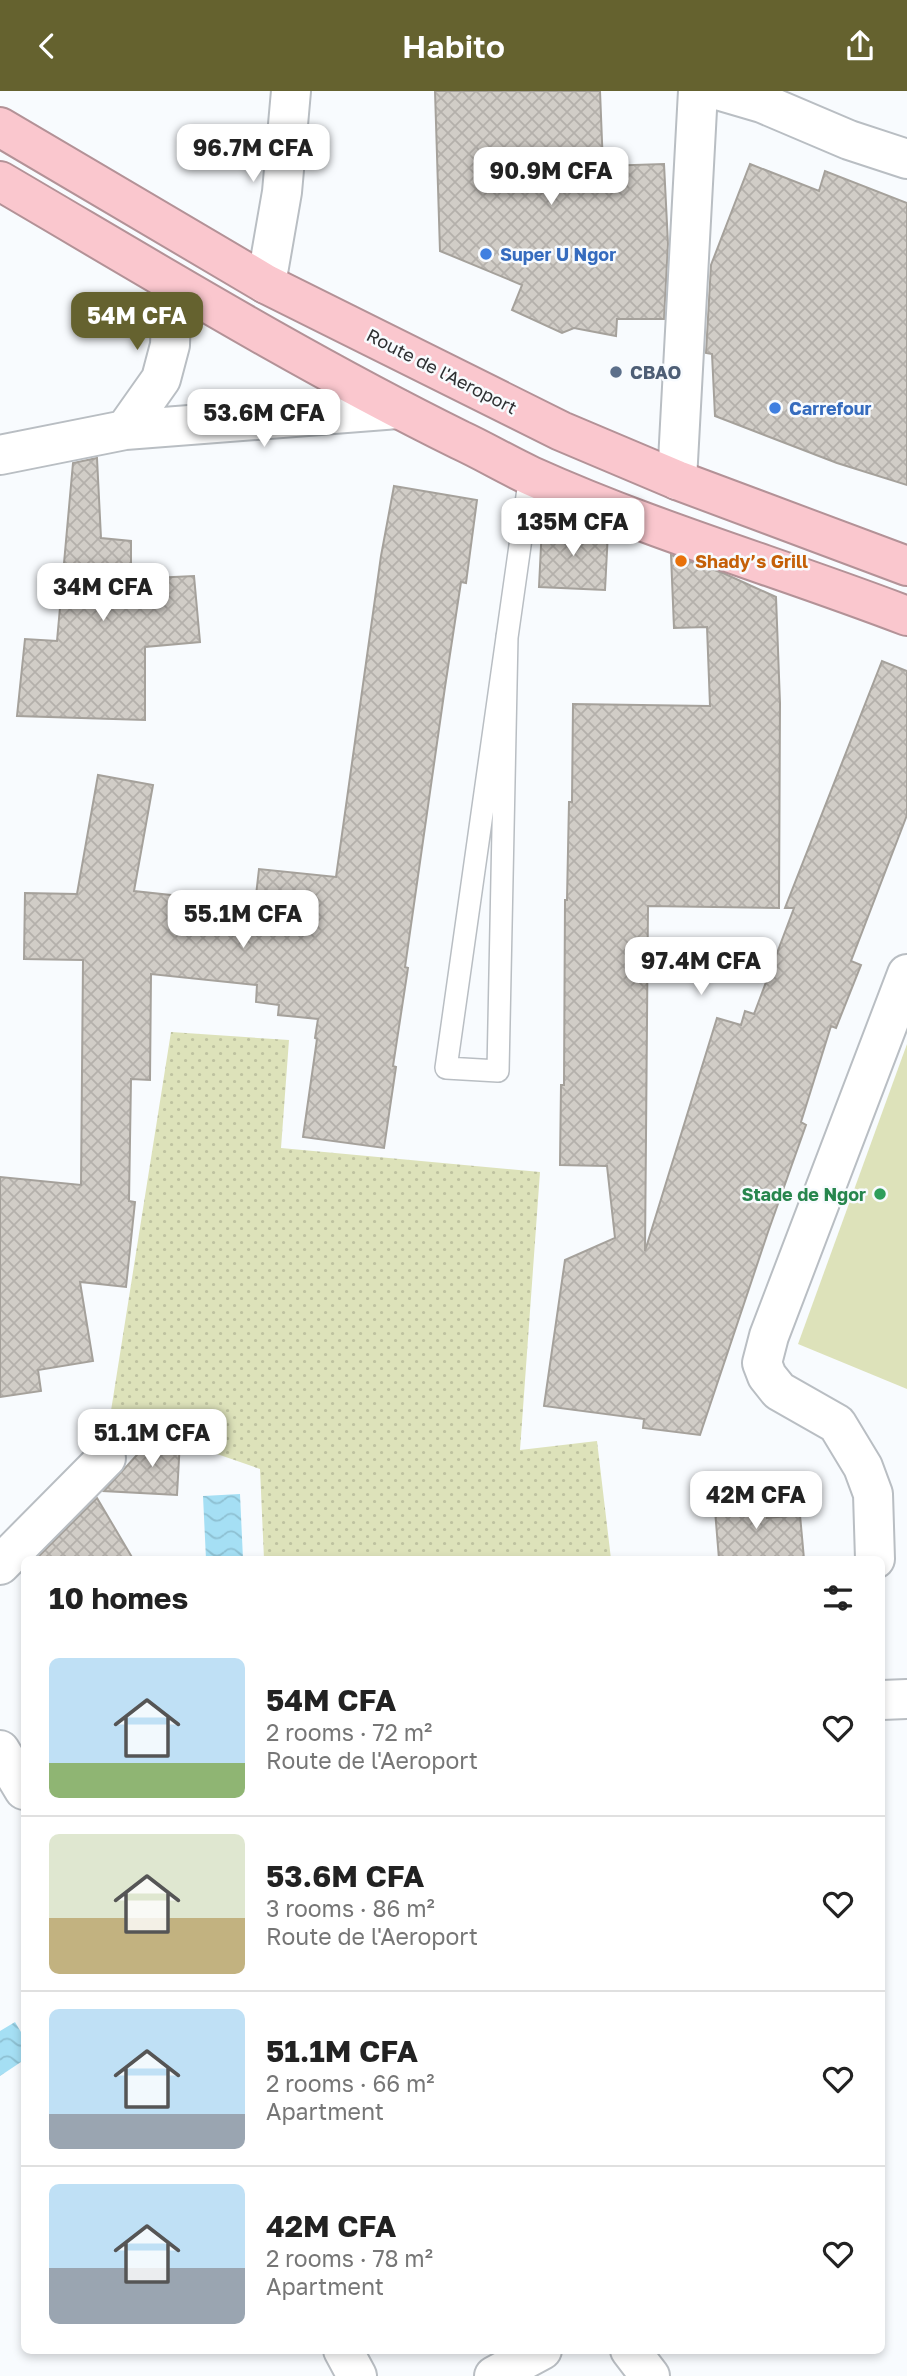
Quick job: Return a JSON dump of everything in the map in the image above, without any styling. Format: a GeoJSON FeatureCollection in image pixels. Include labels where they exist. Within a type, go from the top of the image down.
{"type":"FeatureCollection","features":[{"type":"Feature","properties":{"kind":"highway","name":"Route de l'Aeroport"},"geometry":{"type":"LineString","coordinates":[[0,127],[266,283],[561,431],[677,480],[907,566]]}},
{"type":"Feature","properties":{"kind":"highway"},"geometry":{"type":"LineString","coordinates":[[0,181],[172,283],[398,409],[530,475],[634,519],[907,616]]}},
{"type":"Feature","properties":{"kind":"street"},"geometry":{"type":"LineString","coordinates":[[266,283],[282,192],[291,91]]}},
{"type":"Feature","properties":{"kind":"street"},"geometry":{"type":"LineString","coordinates":[[677,480],[698,91]]}},
{"type":"Feature","properties":{"kind":"street"},"geometry":{"type":"LineString","coordinates":[[720,91],[762,103],[849,140],[907,159]]}},
{"type":"Feature","properties":{"kind":"street"},"geometry":{"type":"LineString","coordinates":[[125,430],[161,379],[170,345],[172,283]]}},
{"type":"Feature","properties":{"kind":"street"},"geometry":{"type":"LineString","coordinates":[[0,455],[125,430],[398,409]]}},
{"type":"Feature","properties":{"kind":"street"},"geometry":{"type":"LineString","coordinates":[[875,1556],[873,1494],[863,1467],[837,1424],[779,1391],[767,1376],[762,1363],[769,1336],[907,974]]}},
{"type":"Feature","properties":{"kind":"street"},"geometry":{"type":"LineString","coordinates":[[0,1565],[106,1458]]}},
{"type":"Feature","properties":{"kind":"street"},"geometry":{"type":"LineString","coordinates":[[885,1700],[907,1699]]}},
{"type":"Feature","properties":{"kind":"street"},"geometry":{"type":"LineString","coordinates":[[10,1754],[21,1782]]}},
{"type":"Feature","properties":{"kind":"street"},"geometry":{"type":"LineString","coordinates":[[344,2354],[357,2376]]}},
{"type":"Feature","properties":{"kind":"street"},"geometry":{"type":"LineString","coordinates":[[494,2376],[535,2354]]}},
{"type":"Feature","properties":{"kind":"street"},"geometry":{"type":"LineString","coordinates":[[633,2354],[650,2376]]}},
{"type":"Feature","properties":{"kind":"lane"},"geometry":{"type":"LineString","coordinates":[[507,636],[498,1071],[446,1068],[447,1055],[530,475]]}},
{"type":"Feature","properties":{"kind":"green space"},"geometry":{"type":"Polygon","coordinates":[[[171,1032],[289,1040],[281,1148],[540,1172],[520,1450],[597,1441],[611,1556],[264,1556],[260,1469],[110,1417],[171,1032]]]}},
{"type":"Feature","properties":{"kind":"green space","name":"Stade de Ngor"},"geometry":{"type":"Polygon","coordinates":[[[907,1044],[907,1389],[798,1344],[907,1044]]]}},
{"type":"Feature","properties":{"kind":"water"},"geometry":{"type":"Polygon","coordinates":[[[240,1494],[243,1556],[206,1556],[203,1496],[240,1494]]]}},
{"type":"Feature","properties":{"kind":"water"},"geometry":{"type":"Polygon","coordinates":[[[15,2022],[21,2032],[21,2062],[0,2076],[0,2031],[15,2022]]]}},
{"type":"Feature","properties":{"kind":"building"},"geometry":{"type":"Polygon","coordinates":[[[435,91],[600,91],[603,166],[664,164],[668,244],[664,319],[617,319],[616,336],[574,328],[562,333],[512,310],[522,285],[440,251],[435,91]]]}},
{"type":"Feature","properties":{"kind":"building"},"geometry":{"type":"Polygon","coordinates":[[[750,164],[819,191],[825,171],[907,203],[907,485],[837,463],[715,416],[712,354],[706,353],[711,265],[750,164]]]}},
{"type":"Feature","properties":{"kind":"building"},"geometry":{"type":"Polygon","coordinates":[[[97,458],[101,538],[131,541],[131,579],[194,576],[200,642],[145,647],[145,720],[17,716],[25,639],[57,641],[73,463],[97,458]]]}},
{"type":"Feature","properties":{"kind":"building"},"geometry":{"type":"Polygon","coordinates":[[[394,486],[477,500],[466,583],[461,582],[445,687],[405,967],[408,968],[384,1148],[303,1137],[318,1019],[278,1015],[279,1005],[256,1002],[257,985],[151,974],[150,1080],[131,1079],[129,1201],[135,1202],[126,1287],[80,1282],[93,1361],[38,1370],[41,1391],[0,1397],[0,1177],[81,1185],[83,960],[24,959],[25,893],[77,894],[98,775],[153,785],[134,891],[255,904],[259,869],[336,877],[381,556],[394,486]]]}},
{"type":"Feature","properties":{"kind":"building"},"geometry":{"type":"Polygon","coordinates":[[[542,526],[599,528],[608,532],[605,590],[539,587],[542,526]]]}},
{"type":"Feature","properties":{"kind":"building"},"geometry":{"type":"Polygon","coordinates":[[[671,555],[723,573],[776,597],[780,703],[779,908],[648,906],[645,1251],[717,1018],[741,1025],[745,1011],[754,1014],[794,908],[785,908],[882,661],[907,671],[907,815],[851,961],[861,965],[836,1028],[831,1026],[801,1122],[806,1125],[700,1435],[643,1428],[644,1419],[544,1406],[565,1260],[615,1238],[607,1166],[560,1165],[561,1085],[564,1085],[565,900],[569,802],[572,802],[573,704],[710,706],[707,627],[674,628],[671,555]]]}},
{"type":"Feature","properties":{"kind":"building"},"geometry":{"type":"Polygon","coordinates":[[[157,1433],[180,1441],[177,1495],[104,1491],[157,1433]]]}},
{"type":"Feature","properties":{"kind":"building"},"geometry":{"type":"Polygon","coordinates":[[[766,1494],[767,1518],[800,1515],[804,1556],[719,1556],[714,1498],[766,1494]]]}},
{"type":"Feature","properties":{"kind":"building"},"geometry":{"type":"Polygon","coordinates":[[[97,1498],[131,1556],[39,1556],[97,1498]]]}},
{"type":"Feature","properties":{"kind":"place","name":"Super U Ngor"},"geometry":{"type":"Point","coordinates":[486,254]}},
{"type":"Feature","properties":{"kind":"place","name":"CBAO"},"geometry":{"type":"Point","coordinates":[616,372]}},
{"type":"Feature","properties":{"kind":"place","name":"Carrefour"},"geometry":{"type":"Point","coordinates":[775,408]}},
{"type":"Feature","properties":{"kind":"place","name":"Shady’s Grill"},"geometry":{"type":"Point","coordinates":[681,561]}},
{"type":"Feature","properties":{"kind":"place","name":"Stade de Ngor"},"geometry":{"type":"Point","coordinates":[880,1194]}}]}
